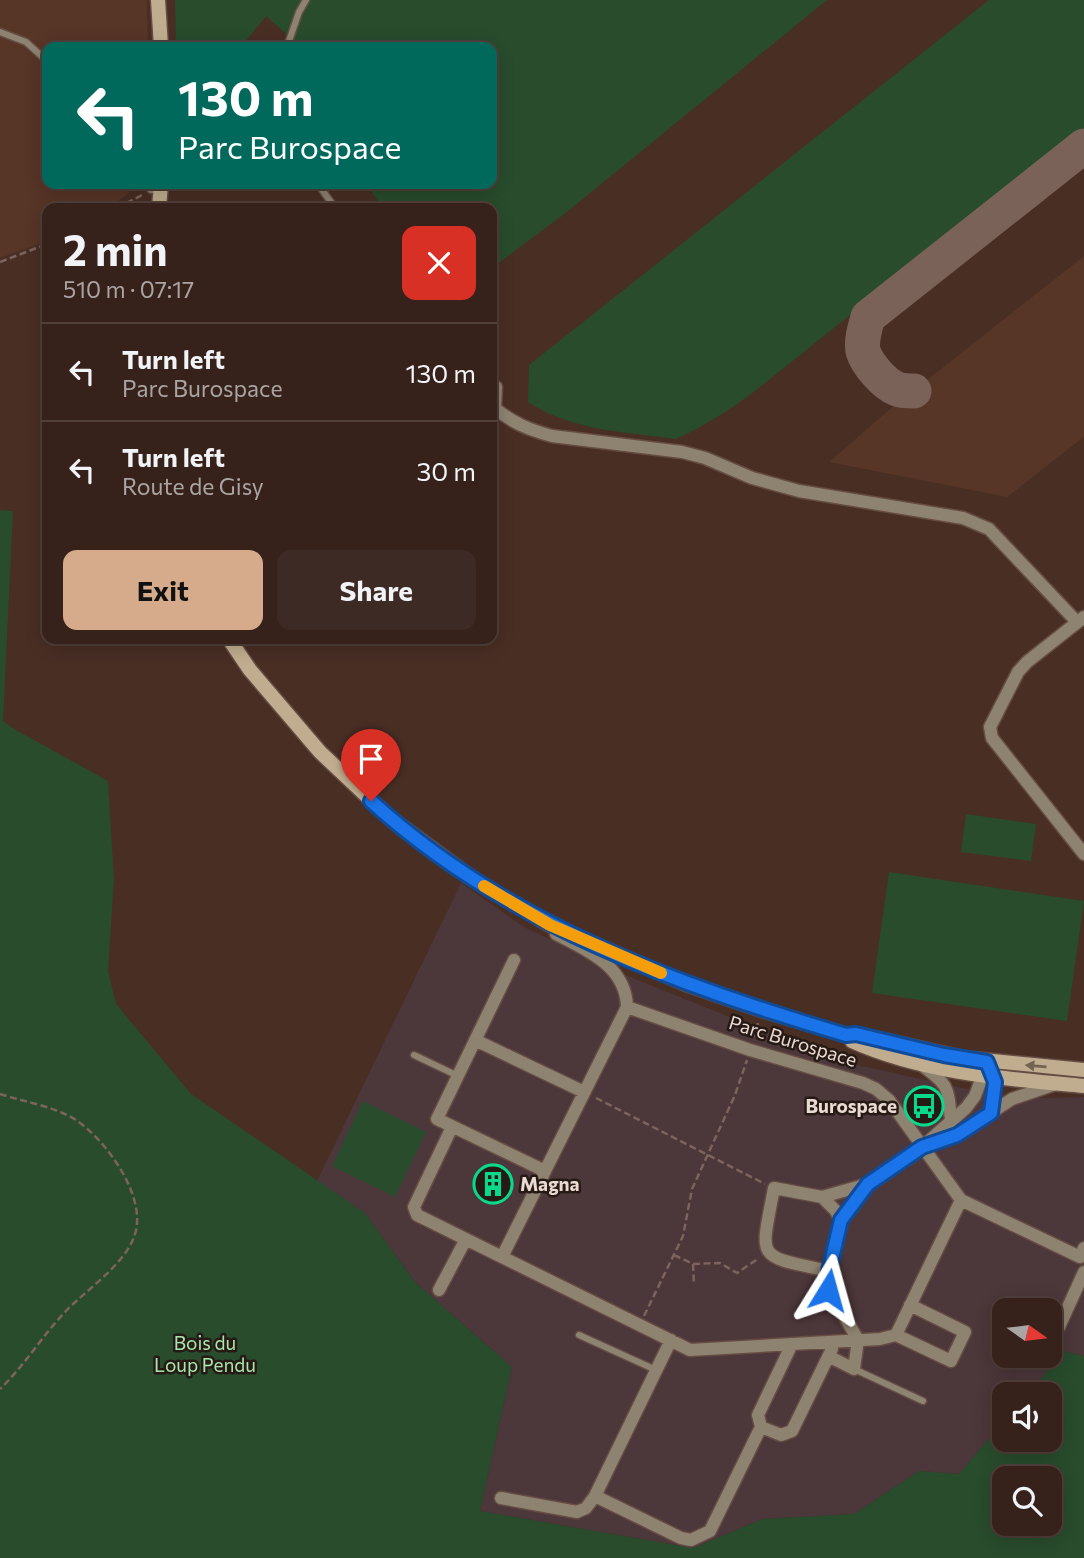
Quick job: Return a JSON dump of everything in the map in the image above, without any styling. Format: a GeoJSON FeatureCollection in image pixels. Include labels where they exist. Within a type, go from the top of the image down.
{"type":"FeatureCollection","features":[{"type":"Feature","properties":{"kind":"street"},"geometry":{"type":"LineString","coordinates":[[158,0],[161,42]]}},
{"type":"Feature","properties":{"kind":"street"},"geometry":{"type":"LineString","coordinates":[[497,410],[520,426],[552,436],[682,452],[705,458],[752,478],[799,491],[962,518],[989,529],[1081,620],[1027,662],[1018,673],[990,727],[992,738],[1084,855]]}},
{"type":"Feature","properties":{"kind":"street"},"geometry":{"type":"LineString","coordinates":[[232,644],[250,670],[320,752],[389,817],[542,927],[599,956],[621,984],[627,998],[627,1007],[502,1257]]}},
{"type":"Feature","properties":{"kind":"street"},"geometry":{"type":"LineString","coordinates":[[509,902],[550,925],[686,984],[846,1035],[856,1034],[944,1055],[988,1071],[1084,1070]]}},
{"type":"Feature","properties":{"kind":"street"},"geometry":{"type":"LineString","coordinates":[[514,960],[437,1119],[545,1171]]}},
{"type":"Feature","properties":{"kind":"street","name":"Parc Burospace"},"geometry":{"type":"LineString","coordinates":[[627,1007],[750,1050],[876,1089],[889,1100],[961,1200],[1083,1255]]}},
{"type":"Feature","properties":{"kind":"street"},"geometry":{"type":"LineString","coordinates":[[846,1035],[853,1042],[917,1062],[1084,1086]]}},
{"type":"Feature","properties":{"kind":"street"},"geometry":{"type":"LineString","coordinates":[[475,1040],[584,1092]]}},
{"type":"Feature","properties":{"kind":"street"},"geometry":{"type":"LineString","coordinates":[[917,1062],[943,1081],[950,1121]]}},
{"type":"Feature","properties":{"kind":"street"},"geometry":{"type":"LineString","coordinates":[[988,1071],[995,1087],[991,1113]]}},
{"type":"Feature","properties":{"kind":"street"},"geometry":{"type":"LineString","coordinates":[[829,1271],[774,1259],[767,1253],[764,1242],[774,1188],[822,1197],[868,1184],[922,1147],[971,1102],[988,1071]]}},
{"type":"Feature","properties":{"kind":"street"},"geometry":{"type":"LineString","coordinates":[[922,1147],[957,1135],[1019,1096],[1057,1084]]}},
{"type":"Feature","properties":{"kind":"street"},"geometry":{"type":"LineString","coordinates":[[452,1127],[414,1207],[417,1215],[690,1350],[888,1338],[896,1335],[961,1200]]}},
{"type":"Feature","properties":{"kind":"street"},"geometry":{"type":"LineString","coordinates":[[830,1357],[855,1369],[858,1340],[828,1290],[829,1271],[841,1220],[868,1184]]}},
{"type":"Feature","properties":{"kind":"street"},"geometry":{"type":"LineString","coordinates":[[822,1197],[841,1220]]}},
{"type":"Feature","properties":{"kind":"street"},"geometry":{"type":"LineString","coordinates":[[439,1290],[466,1239]]}},
{"type":"Feature","properties":{"kind":"street"},"geometry":{"type":"LineString","coordinates":[[1062,1320],[1084,1272]]}},
{"type":"Feature","properties":{"kind":"street"},"geometry":{"type":"LineString","coordinates":[[896,1335],[951,1362],[965,1332],[911,1305]]}},
{"type":"Feature","properties":{"kind":"street"},"geometry":{"type":"LineString","coordinates":[[501,1498],[577,1512],[586,1507],[595,1496],[671,1340]]}},
{"type":"Feature","properties":{"kind":"street"},"geometry":{"type":"LineString","coordinates":[[761,1427],[781,1435],[792,1431],[830,1357],[834,1341]]}},
{"type":"Feature","properties":{"kind":"street"},"geometry":{"type":"LineString","coordinates":[[595,1496],[681,1538],[691,1539],[710,1531],[761,1427],[758,1415],[792,1344]]}},
{"type":"Feature","properties":{"kind":"lane"},"geometry":{"type":"LineString","coordinates":[[289,42],[306,0]]}},
{"type":"Feature","properties":{"kind":"lane"},"geometry":{"type":"LineString","coordinates":[[0,32],[26,42],[42,56]]}},
{"type":"Feature","properties":{"kind":"lane"},"geometry":{"type":"LineString","coordinates":[[414,1055],[458,1076]]}},
{"type":"Feature","properties":{"kind":"lane"},"geometry":{"type":"LineString","coordinates":[[579,1335],[656,1370]]}},
{"type":"Feature","properties":{"kind":"lane"},"geometry":{"type":"LineString","coordinates":[[855,1369],[923,1401]]}},
{"type":"Feature","properties":{"kind":"path"},"geometry":{"type":"LineString","coordinates":[[127,203],[156,189]]}},
{"type":"Feature","properties":{"kind":"path"},"geometry":{"type":"LineString","coordinates":[[0,262],[42,246]]}},
{"type":"Feature","properties":{"kind":"path"},"geometry":{"type":"LineString","coordinates":[[640,1325],[683,1236],[692,1189],[735,1095],[762,1010]]}},
{"type":"Feature","properties":{"kind":"path"},"geometry":{"type":"LineString","coordinates":[[584,1092],[774,1188]]}},
{"type":"Feature","properties":{"kind":"path"},"geometry":{"type":"LineString","coordinates":[[0,1094],[76,1121],[100,1142],[133,1193],[139,1214],[135,1237],[125,1253],[64,1312],[19,1371],[0,1389]]}},
{"type":"Feature","properties":{"kind":"path"},"geometry":{"type":"LineString","coordinates":[[674,1255],[693,1264],[720,1263],[737,1273],[767,1253]]}},
{"type":"Feature","properties":{"kind":"path"},"geometry":{"type":"LineString","coordinates":[[693,1264],[694,1285]]}},
{"type":"Feature","properties":{"kind":"shaded area"},"geometry":{"type":"Polygon","coordinates":[[[0,0],[147,0],[148,42],[42,42],[42,189],[129,189],[129,193],[115,203],[42,203],[42,243],[0,258],[0,0]]]}},
{"type":"Feature","properties":{"kind":"shaded area"},"geometry":{"type":"Polygon","coordinates":[[[1084,256],[1084,437],[1007,497],[829,462],[889,410],[1084,256]]]}},
{"type":"Feature","properties":{"kind":"shaded area"},"geometry":{"type":"Polygon","coordinates":[[[461,883],[524,927],[618,972],[839,1061],[1012,1099],[1084,1097],[1084,1356],[1064,1351],[1062,1353],[1062,1298],[992,1298],[992,1368],[1050,1368],[1038,1382],[992,1382],[992,1435],[959,1474],[919,1471],[854,1514],[763,1519],[693,1548],[480,1511],[512,1367],[415,1282],[365,1213],[317,1181],[461,883]]]}},
{"type":"Feature","properties":{"kind":"green space"},"geometry":{"type":"Polygon","coordinates":[[[175,0],[827,0],[563,215],[497,264],[497,203],[379,203],[370,189],[497,189],[497,42],[295,42],[266,16],[245,42],[176,42],[175,0]]]}},
{"type":"Feature","properties":{"kind":"green space"},"geometry":{"type":"Polygon","coordinates":[[[989,0],[1084,0],[1084,128],[755,391],[717,417],[676,439],[581,425],[545,412],[528,402],[529,365],[989,0]]]}},
{"type":"Feature","properties":{"kind":"green space","name":"Bois du Loup Pendu"},"geometry":{"type":"Polygon","coordinates":[[[0,510],[13,511],[3,721],[108,781],[114,879],[108,971],[116,1004],[191,1094],[365,1213],[415,1282],[512,1367],[480,1511],[693,1548],[763,1519],[854,1514],[919,1471],[959,1474],[992,1435],[992,1452],[1062,1452],[1062,1382],[1038,1382],[1050,1368],[1062,1368],[1064,1351],[1084,1356],[1084,1558],[0,1558],[0,510]]]}},
{"type":"Feature","properties":{"kind":"green space"},"geometry":{"type":"Polygon","coordinates":[[[966,814],[1036,824],[1031,861],[961,852],[966,814]]]}},
{"type":"Feature","properties":{"kind":"green space"},"geometry":{"type":"Polygon","coordinates":[[[889,872],[1084,901],[1067,1021],[872,993],[889,872]]]}},
{"type":"Feature","properties":{"kind":"green space"},"geometry":{"type":"Polygon","coordinates":[[[363,1101],[426,1132],[395,1197],[332,1166],[363,1101]]]}},
{"type":"Feature","properties":{"kind":"taxiway"},"geometry":{"type":"LineString","coordinates":[[914,391],[892,386],[868,362],[863,351],[868,317],[1084,146]]}},
{"type":"Feature","properties":{"kind":"slow traffic"},"geometry":{"type":"LineString","coordinates":[[484,886],[550,925],[661,973]]}},
{"type":"Feature","properties":{"kind":"place","name":"Burospace"},"geometry":{"type":"Point","coordinates":[924,1106]}},
{"type":"Feature","properties":{"kind":"place","name":"Magna"},"geometry":{"type":"Point","coordinates":[493,1184]}},
{"type":"Feature","properties":{"kind":"route"},"geometry":{"type":"LineString","coordinates":[[371,801],[430,848],[509,902],[550,925],[686,984],[846,1035],[856,1034],[944,1055],[987,1062],[995,1082],[991,1113],[957,1135],[922,1147],[868,1184],[841,1220],[826,1284],[828,1290]]}}]}
